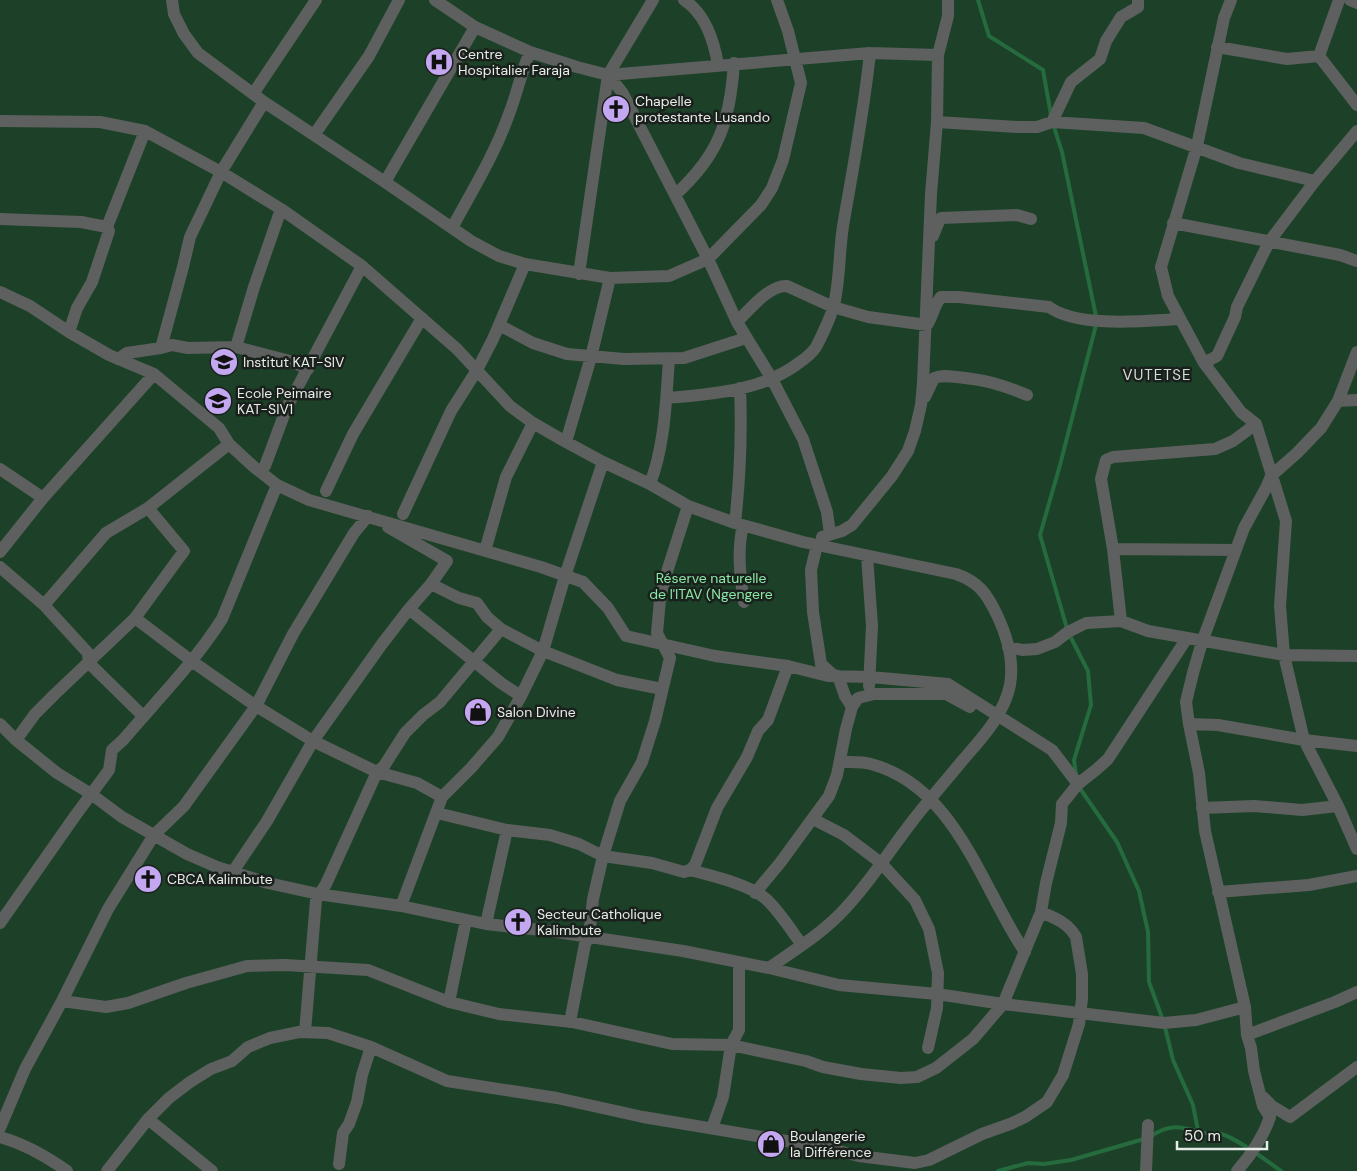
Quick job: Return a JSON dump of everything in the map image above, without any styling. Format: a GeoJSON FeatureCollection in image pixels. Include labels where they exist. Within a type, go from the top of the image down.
{"type":"FeatureCollection","features":[{"type":"Feature","properties":{"kind":"street"},"geometry":{"type":"LineString","coordinates":[[172,0],[174,14],[184,34],[198,52],[264,102],[471,241],[499,256],[525,264],[610,278],[668,276],[708,259],[756,211],[772,188],[783,160],[800,92],[796,59],[777,0]]}},
{"type":"Feature","properties":{"kind":"street"},"geometry":{"type":"LineString","coordinates":[[253,94],[316,0]]}},
{"type":"Feature","properties":{"kind":"street"},"geometry":{"type":"LineString","coordinates":[[314,135],[369,56],[399,0]]}},
{"type":"Feature","properties":{"kind":"street"},"geometry":{"type":"LineString","coordinates":[[435,0],[476,27],[530,52],[608,75],[870,53],[938,55]]}},
{"type":"Feature","properties":{"kind":"street"},"geometry":{"type":"LineString","coordinates":[[579,274],[608,75],[653,0]]}},
{"type":"Feature","properties":{"kind":"street"},"geometry":{"type":"LineString","coordinates":[[684,0],[703,20],[714,43],[718,65]]}},
{"type":"Feature","properties":{"kind":"street"},"geometry":{"type":"LineString","coordinates":[[803,542],[842,531],[852,525],[892,476],[908,452],[915,432],[921,405],[927,325],[929,243],[937,122],[938,55],[948,16],[948,0]]}},
{"type":"Feature","properties":{"kind":"street"},"geometry":{"type":"LineString","coordinates":[[1052,122],[1071,82],[1100,60],[1106,41],[1122,17],[1138,7],[1138,0]]}},
{"type":"Feature","properties":{"kind":"street"},"geometry":{"type":"LineString","coordinates":[[1231,0],[1224,18],[1217,47],[1196,146],[1161,267],[1168,296],[1204,363],[1241,412],[1256,424],[1286,521],[1280,606],[1284,655],[1304,740],[1338,806],[1357,849]]}},
{"type":"Feature","properties":{"kind":"street"},"geometry":{"type":"LineString","coordinates":[[1319,56],[1339,0]]}},
{"type":"Feature","properties":{"kind":"street"},"geometry":{"type":"LineString","coordinates":[[1350,0],[1357,3]]}},
{"type":"Feature","properties":{"kind":"street"},"geometry":{"type":"LineString","coordinates":[[385,182],[476,27]]}},
{"type":"Feature","properties":{"kind":"street"},"geometry":{"type":"LineString","coordinates":[[1217,47],[1287,59],[1319,56]]}},
{"type":"Feature","properties":{"kind":"street"},"geometry":{"type":"LineString","coordinates":[[452,228],[507,121],[530,52]]}},
{"type":"Feature","properties":{"kind":"street"},"geometry":{"type":"LineString","coordinates":[[666,398],[715,394],[772,379],[788,372],[816,347],[833,307],[837,289],[843,228],[857,151],[870,53]]}},
{"type":"Feature","properties":{"kind":"street"},"geometry":{"type":"LineString","coordinates":[[1319,56],[1357,105]]}},
{"type":"Feature","properties":{"kind":"street"},"geometry":{"type":"LineString","coordinates":[[675,195],[704,165],[722,134],[729,108],[734,64]]}},
{"type":"Feature","properties":{"kind":"street"},"geometry":{"type":"LineString","coordinates":[[608,75],[622,92],[708,259],[746,338],[772,379],[803,438],[828,512],[830,534]]}},
{"type":"Feature","properties":{"kind":"street"},"geometry":{"type":"LineString","coordinates":[[161,348],[190,237],[221,172],[264,102]]}},
{"type":"Feature","properties":{"kind":"street"},"geometry":{"type":"LineString","coordinates":[[0,121],[100,122],[145,132],[221,172],[282,209],[362,266],[457,349],[510,406],[566,442],[650,484],[688,506],[739,524],[803,542],[956,574],[970,579],[981,589],[992,603],[1001,624],[1008,647],[1011,667],[1010,686],[996,718],[844,910],[820,934],[769,968]]}},
{"type":"Feature","properties":{"kind":"street"},"geometry":{"type":"LineString","coordinates":[[937,122],[1017,127],[1037,126],[1052,122],[1144,128],[1238,163],[1315,181]]}},
{"type":"Feature","properties":{"kind":"street"},"geometry":{"type":"LineString","coordinates":[[1204,363],[1217,356],[1235,317],[1237,307],[1269,242],[1315,181],[1357,131]]}},
{"type":"Feature","properties":{"kind":"street"},"geometry":{"type":"LineString","coordinates":[[69,332],[78,308],[92,282],[109,231],[107,227],[145,132]]}},
{"type":"Feature","properties":{"kind":"street"},"geometry":{"type":"LineString","coordinates":[[236,347],[282,209]]}},
{"type":"Feature","properties":{"kind":"street"},"geometry":{"type":"LineString","coordinates":[[929,243],[941,218],[1016,215],[1031,219]]}},
{"type":"Feature","properties":{"kind":"street"},"geometry":{"type":"LineString","coordinates":[[0,219],[81,222],[107,227]]}},
{"type":"Feature","properties":{"kind":"street"},"geometry":{"type":"LineString","coordinates":[[1173,224],[1340,254],[1357,261]]}},
{"type":"Feature","properties":{"kind":"street"},"geometry":{"type":"LineString","coordinates":[[403,514],[451,412],[477,370],[499,325],[525,264]]}},
{"type":"Feature","properties":{"kind":"street"},"geometry":{"type":"LineString","coordinates":[[265,466],[287,407],[362,266]]}},
{"type":"Feature","properties":{"kind":"street"},"geometry":{"type":"LineString","coordinates":[[566,442],[591,357],[610,278]]}},
{"type":"Feature","properties":{"kind":"street"},"geometry":{"type":"LineString","coordinates":[[738,322],[773,289],[781,285],[833,307],[868,317],[927,325]]}},
{"type":"Feature","properties":{"kind":"street"},"geometry":{"type":"LineString","coordinates":[[0,292],[30,306],[69,332],[118,359],[154,374],[220,428],[229,444],[278,486],[309,500],[541,567],[583,582],[608,608],[626,636],[715,656],[788,666],[828,676],[870,677],[948,684],[996,718]]}},
{"type":"Feature","properties":{"kind":"street"},"geometry":{"type":"LineString","coordinates":[[927,325],[933,316],[936,302],[941,297],[959,297],[1049,307],[1056,312],[1097,322],[1179,319]]}},
{"type":"Feature","properties":{"kind":"street"},"geometry":{"type":"LineString","coordinates":[[326,491],[353,434],[422,318]]}},
{"type":"Feature","properties":{"kind":"street"},"geometry":{"type":"LineString","coordinates":[[499,325],[533,343],[567,354],[624,359],[684,358],[746,338]]}},
{"type":"Feature","properties":{"kind":"street"},"geometry":{"type":"LineString","coordinates":[[118,359],[127,353],[172,345],[188,348],[236,347],[290,361],[308,369]]}},
{"type":"Feature","properties":{"kind":"street"},"geometry":{"type":"LineString","coordinates":[[1237,1171],[1253,1152],[1266,1130],[1270,1117],[1263,1106],[1259,1094],[1247,1035],[1244,1007],[1218,892],[1202,808],[1186,702],[1202,642],[1244,528],[1271,476],[1321,428],[1338,401],[1357,352]]}},
{"type":"Feature","properties":{"kind":"street"},"geometry":{"type":"LineString","coordinates":[[650,484],[656,468],[666,398],[669,359]]}},
{"type":"Feature","properties":{"kind":"street"},"geometry":{"type":"LineString","coordinates":[[0,552],[43,498],[154,374]]}},
{"type":"Feature","properties":{"kind":"street"},"geometry":{"type":"LineString","coordinates":[[921,405],[934,378],[941,375],[997,383],[1027,395]]}},
{"type":"Feature","properties":{"kind":"street"},"geometry":{"type":"LineString","coordinates":[[740,388],[742,421],[739,524],[741,537],[739,560],[744,602]]}},
{"type":"Feature","properties":{"kind":"street"},"geometry":{"type":"LineString","coordinates":[[1338,401],[1357,400]]}},
{"type":"Feature","properties":{"kind":"street"},"geometry":{"type":"LineString","coordinates":[[485,551],[506,477],[534,423]]}},
{"type":"Feature","properties":{"kind":"street"},"geometry":{"type":"LineString","coordinates":[[1121,621],[1113,549],[1101,479],[1106,460],[1113,457],[1215,449],[1233,441],[1256,424]]}},
{"type":"Feature","properties":{"kind":"street"},"geometry":{"type":"LineString","coordinates":[[44,605],[106,534],[148,508],[229,444]]}},
{"type":"Feature","properties":{"kind":"street"},"geometry":{"type":"LineString","coordinates":[[401,906],[442,797],[494,742],[521,696],[544,651],[565,576],[603,462]]}},
{"type":"Feature","properties":{"kind":"street"},"geometry":{"type":"LineString","coordinates":[[0,469],[43,498]]}},
{"type":"Feature","properties":{"kind":"street"},"geometry":{"type":"LineString","coordinates":[[0,923],[109,770],[112,750],[193,662],[222,619],[278,486]]}},
{"type":"Feature","properties":{"kind":"street"},"geometry":{"type":"LineString","coordinates":[[570,1022],[585,944],[589,937],[593,899],[603,856],[620,801],[642,762],[655,721],[670,658],[657,633],[660,600],[688,506]]}},
{"type":"Feature","properties":{"kind":"street"},"geometry":{"type":"LineString","coordinates":[[16,740],[42,708],[136,618],[184,552],[148,508]]}},
{"type":"Feature","properties":{"kind":"street"},"geometry":{"type":"LineString","coordinates":[[232,873],[267,821],[313,741],[409,609],[431,584],[447,561],[368,516]]}},
{"type":"Feature","properties":{"kind":"street"},"geometry":{"type":"LineString","coordinates":[[0,1128],[25,1069],[62,1001],[108,909],[154,836],[184,806],[256,706],[293,634],[354,533],[368,516]]}},
{"type":"Feature","properties":{"kind":"street"},"geometry":{"type":"LineString","coordinates":[[817,545],[811,570],[813,612],[821,664],[833,676],[838,676],[845,696],[852,707]]}},
{"type":"Feature","properties":{"kind":"street"},"geometry":{"type":"LineString","coordinates":[[1113,549],[1235,550]]}},
{"type":"Feature","properties":{"kind":"street"},"geometry":{"type":"LineString","coordinates":[[867,556],[872,626],[868,696]]}},
{"type":"Feature","properties":{"kind":"street"},"geometry":{"type":"LineString","coordinates":[[0,567],[44,605],[88,653],[89,663],[144,716]]}},
{"type":"Feature","properties":{"kind":"street"},"geometry":{"type":"LineString","coordinates":[[431,584],[477,603],[487,617],[501,628],[544,651],[617,680],[662,688]]}},
{"type":"Feature","properties":{"kind":"street"},"geometry":{"type":"LineString","coordinates":[[409,609],[501,683],[521,696]]}},
{"type":"Feature","properties":{"kind":"street"},"geometry":{"type":"LineString","coordinates":[[136,618],[193,662],[256,706],[313,741],[377,772],[417,783],[442,797]]}},
{"type":"Feature","properties":{"kind":"street"},"geometry":{"type":"LineString","coordinates":[[1008,647],[1022,650],[1037,650],[1055,642],[1068,632],[1086,623],[1121,621],[1148,631],[1284,655],[1357,656]]}},
{"type":"Feature","properties":{"kind":"street"},"geometry":{"type":"LineString","coordinates":[[305,1032],[316,900],[326,884],[377,772],[384,766],[406,733],[440,702],[501,628]]}},
{"type":"Feature","properties":{"kind":"street"},"geometry":{"type":"LineString","coordinates":[[62,1001],[106,1007],[128,1003],[186,983],[246,966],[311,966],[368,970],[449,1002],[499,1014],[570,1022],[672,1044],[731,1045],[806,1061],[841,1071],[901,1078],[917,1077],[936,1068],[973,1039],[1002,1004],[1041,912],[1046,883],[1062,823],[1062,804],[1078,784],[1108,759],[1187,638]]}},
{"type":"Feature","properties":{"kind":"street"},"geometry":{"type":"LineString","coordinates":[[437,813],[507,830],[550,835],[580,844],[603,856],[652,863],[684,872],[690,870],[695,865],[717,808],[747,757],[758,732],[768,720],[788,666]]}},
{"type":"Feature","properties":{"kind":"street"},"geometry":{"type":"LineString","coordinates":[[755,893],[780,863],[829,796],[840,762],[852,707],[858,698],[874,694],[946,694],[996,718],[1052,750],[1078,784]]}},
{"type":"Feature","properties":{"kind":"street"},"geometry":{"type":"LineString","coordinates":[[0,724],[16,740],[57,773],[154,836],[188,854],[232,873],[268,883],[318,894],[401,906],[486,924],[684,951],[769,968],[839,985],[937,994],[1002,1004],[1164,1023],[1196,1020],[1244,1007]]}},
{"type":"Feature","properties":{"kind":"street"},"geometry":{"type":"LineString","coordinates":[[1189,724],[1218,725],[1304,740],[1357,746]]}},
{"type":"Feature","properties":{"kind":"street"},"geometry":{"type":"LineString","coordinates":[[840,762],[868,763],[883,768],[919,789],[930,799],[950,821],[979,866],[1025,952]]}},
{"type":"Feature","properties":{"kind":"street"},"geometry":{"type":"LineString","coordinates":[[1202,808],[1254,806],[1302,810],[1338,806]]}},
{"type":"Feature","properties":{"kind":"street"},"geometry":{"type":"LineString","coordinates":[[812,820],[844,835],[881,863],[915,900],[929,929],[938,972],[937,1008],[928,1048]]}},
{"type":"Feature","properties":{"kind":"street"},"geometry":{"type":"LineString","coordinates":[[486,924],[507,830]]}},
{"type":"Feature","properties":{"kind":"street"},"geometry":{"type":"LineString","coordinates":[[690,870],[727,882],[765,898],[778,912],[802,945]]}},
{"type":"Feature","properties":{"kind":"street"},"geometry":{"type":"LineString","coordinates":[[1218,892],[1309,885],[1357,876]]}},
{"type":"Feature","properties":{"kind":"street"},"geometry":{"type":"LineString","coordinates":[[107,1171],[148,1119],[169,1098],[190,1082],[211,1069],[232,1061],[248,1047],[270,1038],[305,1032],[328,1033],[371,1047],[446,1081],[557,1098],[619,1112],[822,1147],[859,1156],[916,1164],[1025,1117],[1047,1102],[1063,1075],[1075,1041],[1080,1013],[1082,974],[1076,937],[1066,924],[1041,912]]}},
{"type":"Feature","properties":{"kind":"street"},"geometry":{"type":"LineString","coordinates":[[449,1002],[466,920]]}},
{"type":"Feature","properties":{"kind":"street"},"geometry":{"type":"LineString","coordinates":[[712,1128],[723,1097],[731,1045],[739,1030],[739,962]]}},
{"type":"Feature","properties":{"kind":"street"},"geometry":{"type":"LineString","coordinates":[[1247,1035],[1357,992]]}},
{"type":"Feature","properties":{"kind":"street"},"geometry":{"type":"LineString","coordinates":[[339,1164],[343,1134],[357,1102],[362,1075],[371,1047]]}},
{"type":"Feature","properties":{"kind":"street"},"geometry":{"type":"LineString","coordinates":[[1259,1094],[1272,1106],[1290,1117],[1355,1071]]}},
{"type":"Feature","properties":{"kind":"street"},"geometry":{"type":"LineString","coordinates":[[148,1119],[212,1171]]}},
{"type":"Feature","properties":{"kind":"street"},"geometry":{"type":"LineString","coordinates":[[1146,1171],[1148,1130]]}},
{"type":"Feature","properties":{"kind":"street"},"geometry":{"type":"LineString","coordinates":[[0,1137],[39,1152],[67,1171]]}},
{"type":"Feature","properties":{"kind":"green space","name":"Réserve naturelle de l'ITAV (Ngengere"},"geometry":{"type":"Polygon","coordinates":[[[0,0],[1357,0],[1357,1171],[0,1171],[0,0]]]}},
{"type":"Feature","properties":{"kind":"waterway"},"geometry":{"type":"LineString","coordinates":[[978,0],[989,36],[1043,70],[1051,115]]}},
{"type":"Feature","properties":{"kind":"waterway"},"geometry":{"type":"LineString","coordinates":[[1053,124],[1062,152],[1097,321],[1040,535],[1068,632],[1088,671],[1091,705],[1074,760],[1076,775]]}},
{"type":"Feature","properties":{"kind":"waterway"},"geometry":{"type":"LineString","coordinates":[[1079,787],[1117,842],[1139,891],[1148,932],[1149,982],[1164,1023],[1173,1060],[1193,1105],[1198,1131]]}},
{"type":"Feature","properties":{"kind":"waterway"},"geometry":{"type":"LineString","coordinates":[[1150,1137],[1164,1129],[1177,1127],[1217,1133],[1241,1143],[1281,1171]]}},
{"type":"Feature","properties":{"kind":"waterway"},"geometry":{"type":"LineString","coordinates":[[998,1171],[1028,1163],[1044,1164],[1071,1160],[1144,1139]]}},
{"type":"Feature","properties":{"kind":"place","name":"Centre Hospitalier Faraja"},"geometry":{"type":"Point","coordinates":[439,62]}},
{"type":"Feature","properties":{"kind":"place","name":"Chapelle protestante Lusando"},"geometry":{"type":"Point","coordinates":[616,109]}},
{"type":"Feature","properties":{"kind":"place","name":"Institut KAT-SIV"},"geometry":{"type":"Point","coordinates":[224,362]}},
{"type":"Feature","properties":{"kind":"place","name":"Ecole Peimaire KAT-SIV1"},"geometry":{"type":"Point","coordinates":[218,401]}},
{"type":"Feature","properties":{"kind":"place","name":"Salon Divine"},"geometry":{"type":"Point","coordinates":[478,712]}},
{"type":"Feature","properties":{"kind":"place","name":"CBCA Kalimbute"},"geometry":{"type":"Point","coordinates":[148,879]}},
{"type":"Feature","properties":{"kind":"place","name":"Secteur Catholique Kalimbute"},"geometry":{"type":"Point","coordinates":[518,922]}},
{"type":"Feature","properties":{"kind":"place","name":"Boulangerie la Différence"},"geometry":{"type":"Point","coordinates":[771,1144]}},
{"type":"Feature","properties":{"kind":"district","name":"VUTETSE"},"geometry":{"type":"Point","coordinates":[1157,375]}}]}
